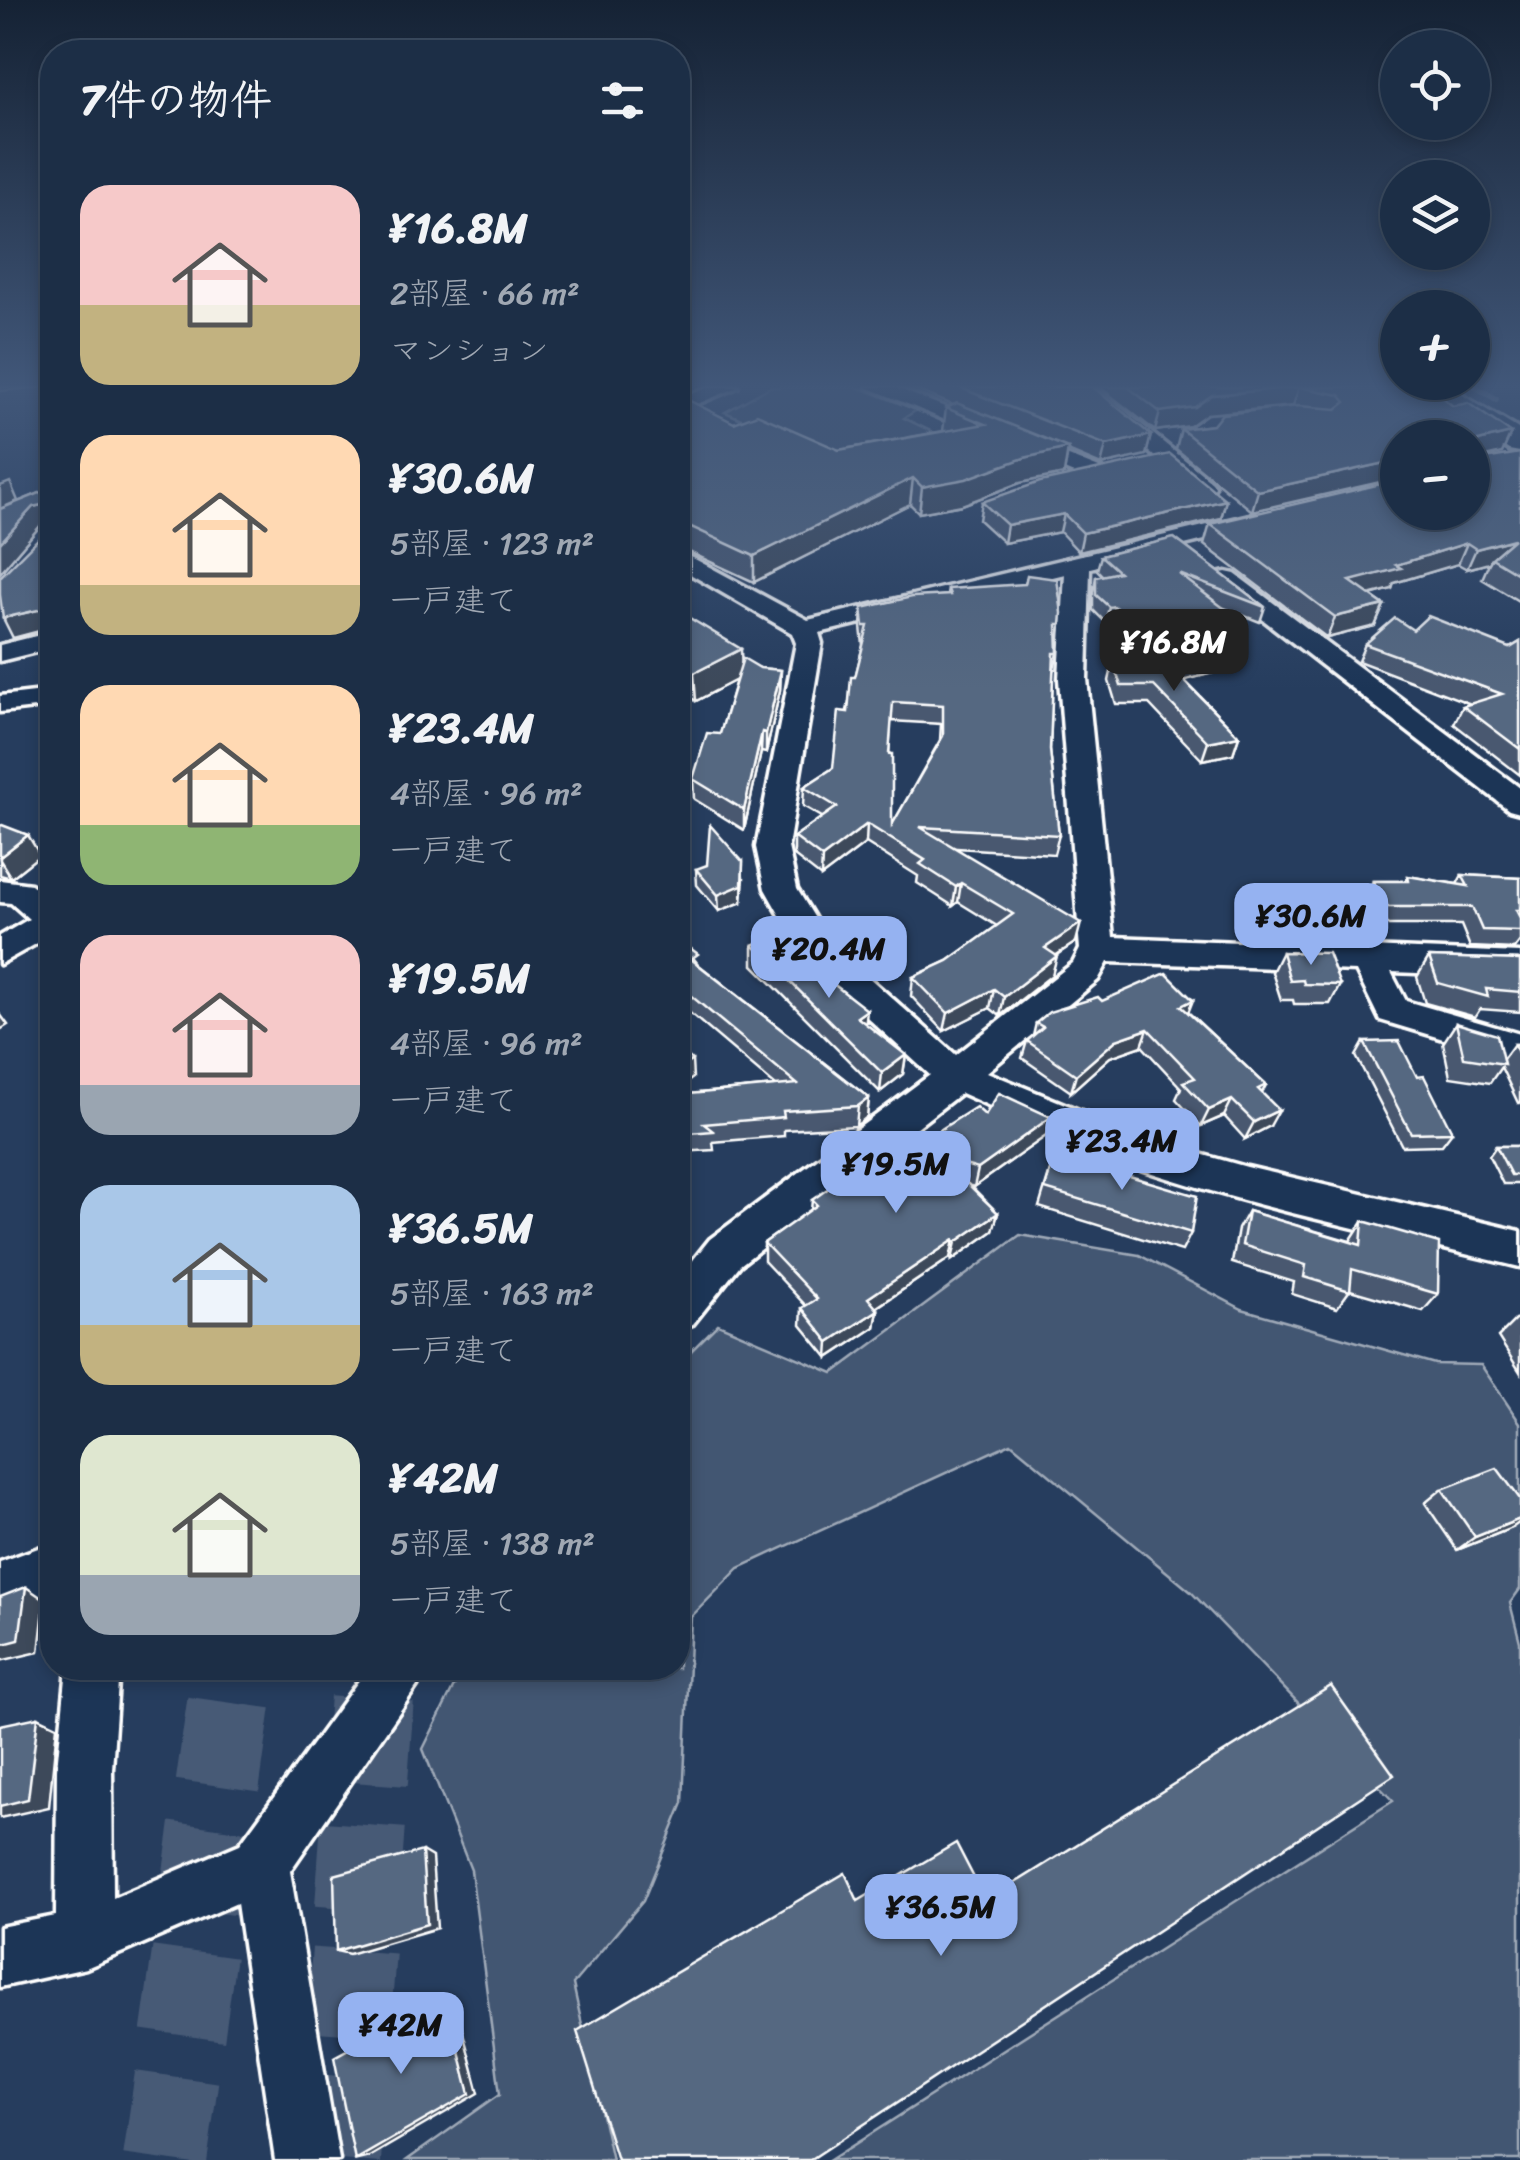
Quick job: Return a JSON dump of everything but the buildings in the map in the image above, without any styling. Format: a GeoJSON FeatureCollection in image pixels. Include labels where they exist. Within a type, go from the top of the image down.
{"type":"FeatureCollection","features":[{"type":"Feature","properties":{"kind":"street"},"geometry":{"type":"LineString","coordinates":[[1210,488],[1231,510]]}},
{"type":"Feature","properties":{"kind":"street"},"geometry":{"type":"LineString","coordinates":[[804,629],[1177,541],[1231,510],[1284,514]]}},
{"type":"Feature","properties":{"kind":"street"},"geometry":{"type":"LineString","coordinates":[[1177,541],[1520,803]]}},
{"type":"Feature","properties":{"kind":"street"},"geometry":{"type":"LineString","coordinates":[[690,565],[804,629],[809,643],[772,847],[781,889],[818,952],[922,1050],[958,1075],[1110,1142],[1157,1158],[1247,1184],[1520,1248]]}},
{"type":"Feature","properties":{"kind":"street"},"geometry":{"type":"LineString","coordinates":[[690,1295],[724,1252],[958,1075],[1078,978],[1097,949],[1073,679],[1072,617],[1078,565]]}},
{"type":"Feature","properties":{"kind":"street"},"geometry":{"type":"LineString","coordinates":[[0,652],[40,643]]}},
{"type":"Feature","properties":{"kind":"street"},"geometry":{"type":"LineString","coordinates":[[0,704],[40,699]]}},
{"type":"Feature","properties":{"kind":"street"},"geometry":{"type":"LineString","coordinates":[[0,891],[19,892],[40,910]]}},
{"type":"Feature","properties":{"kind":"street"},"geometry":{"type":"LineString","coordinates":[[0,952],[40,927]]}},
{"type":"Feature","properties":{"kind":"street"},"geometry":{"type":"LineString","coordinates":[[1097,949],[1520,964]]}},
{"type":"Feature","properties":{"kind":"street"},"geometry":{"type":"LineString","coordinates":[[1366,959],[1392,1011],[1520,1048]]}},
{"type":"Feature","properties":{"kind":"street"},"geometry":{"type":"LineString","coordinates":[[0,1588],[40,1573]]}},
{"type":"Feature","properties":{"kind":"street"},"geometry":{"type":"LineString","coordinates":[[86,1939],[81,1825],[91,1680]]}},
{"type":"Feature","properties":{"kind":"street"},"geometry":{"type":"LineString","coordinates":[[0,1957],[86,1939],[260,1864],[391,1680]]}},
{"type":"Feature","properties":{"kind":"street"},"geometry":{"type":"LineString","coordinates":[[260,1864],[307,2160]]}},
{"type":"Feature","properties":{"kind":"shaded area"},"geometry":{"type":"Polygon","coordinates":[[[1020,1235],[1139,1255],[1242,1309],[1435,1364],[1481,1365],[1520,1423],[1520,1589],[1510,1603],[1520,1642],[1520,2160],[830,2160],[1393,1801],[1191,1592],[1011,1443],[739,1568],[691,1617],[690,1640],[690,1352],[718,1324],[833,1373],[1020,1235]]]}},
{"type":"Feature","properties":{"kind":"shaded area"},"geometry":{"type":"Polygon","coordinates":[[[457,1680],[688,1680],[683,1803],[643,1901],[573,1984],[612,2160],[407,2160],[500,2094],[471,1870],[423,1749],[457,1680]]]}},
{"type":"Feature","properties":{"kind":"tunnel"},"geometry":{"type":"LineString","coordinates":[[165,2160],[232,1680]]}},
{"type":"Feature","properties":{"kind":"tunnel"},"geometry":{"type":"LineString","coordinates":[[339,2160],[373,1680]]}}]}
